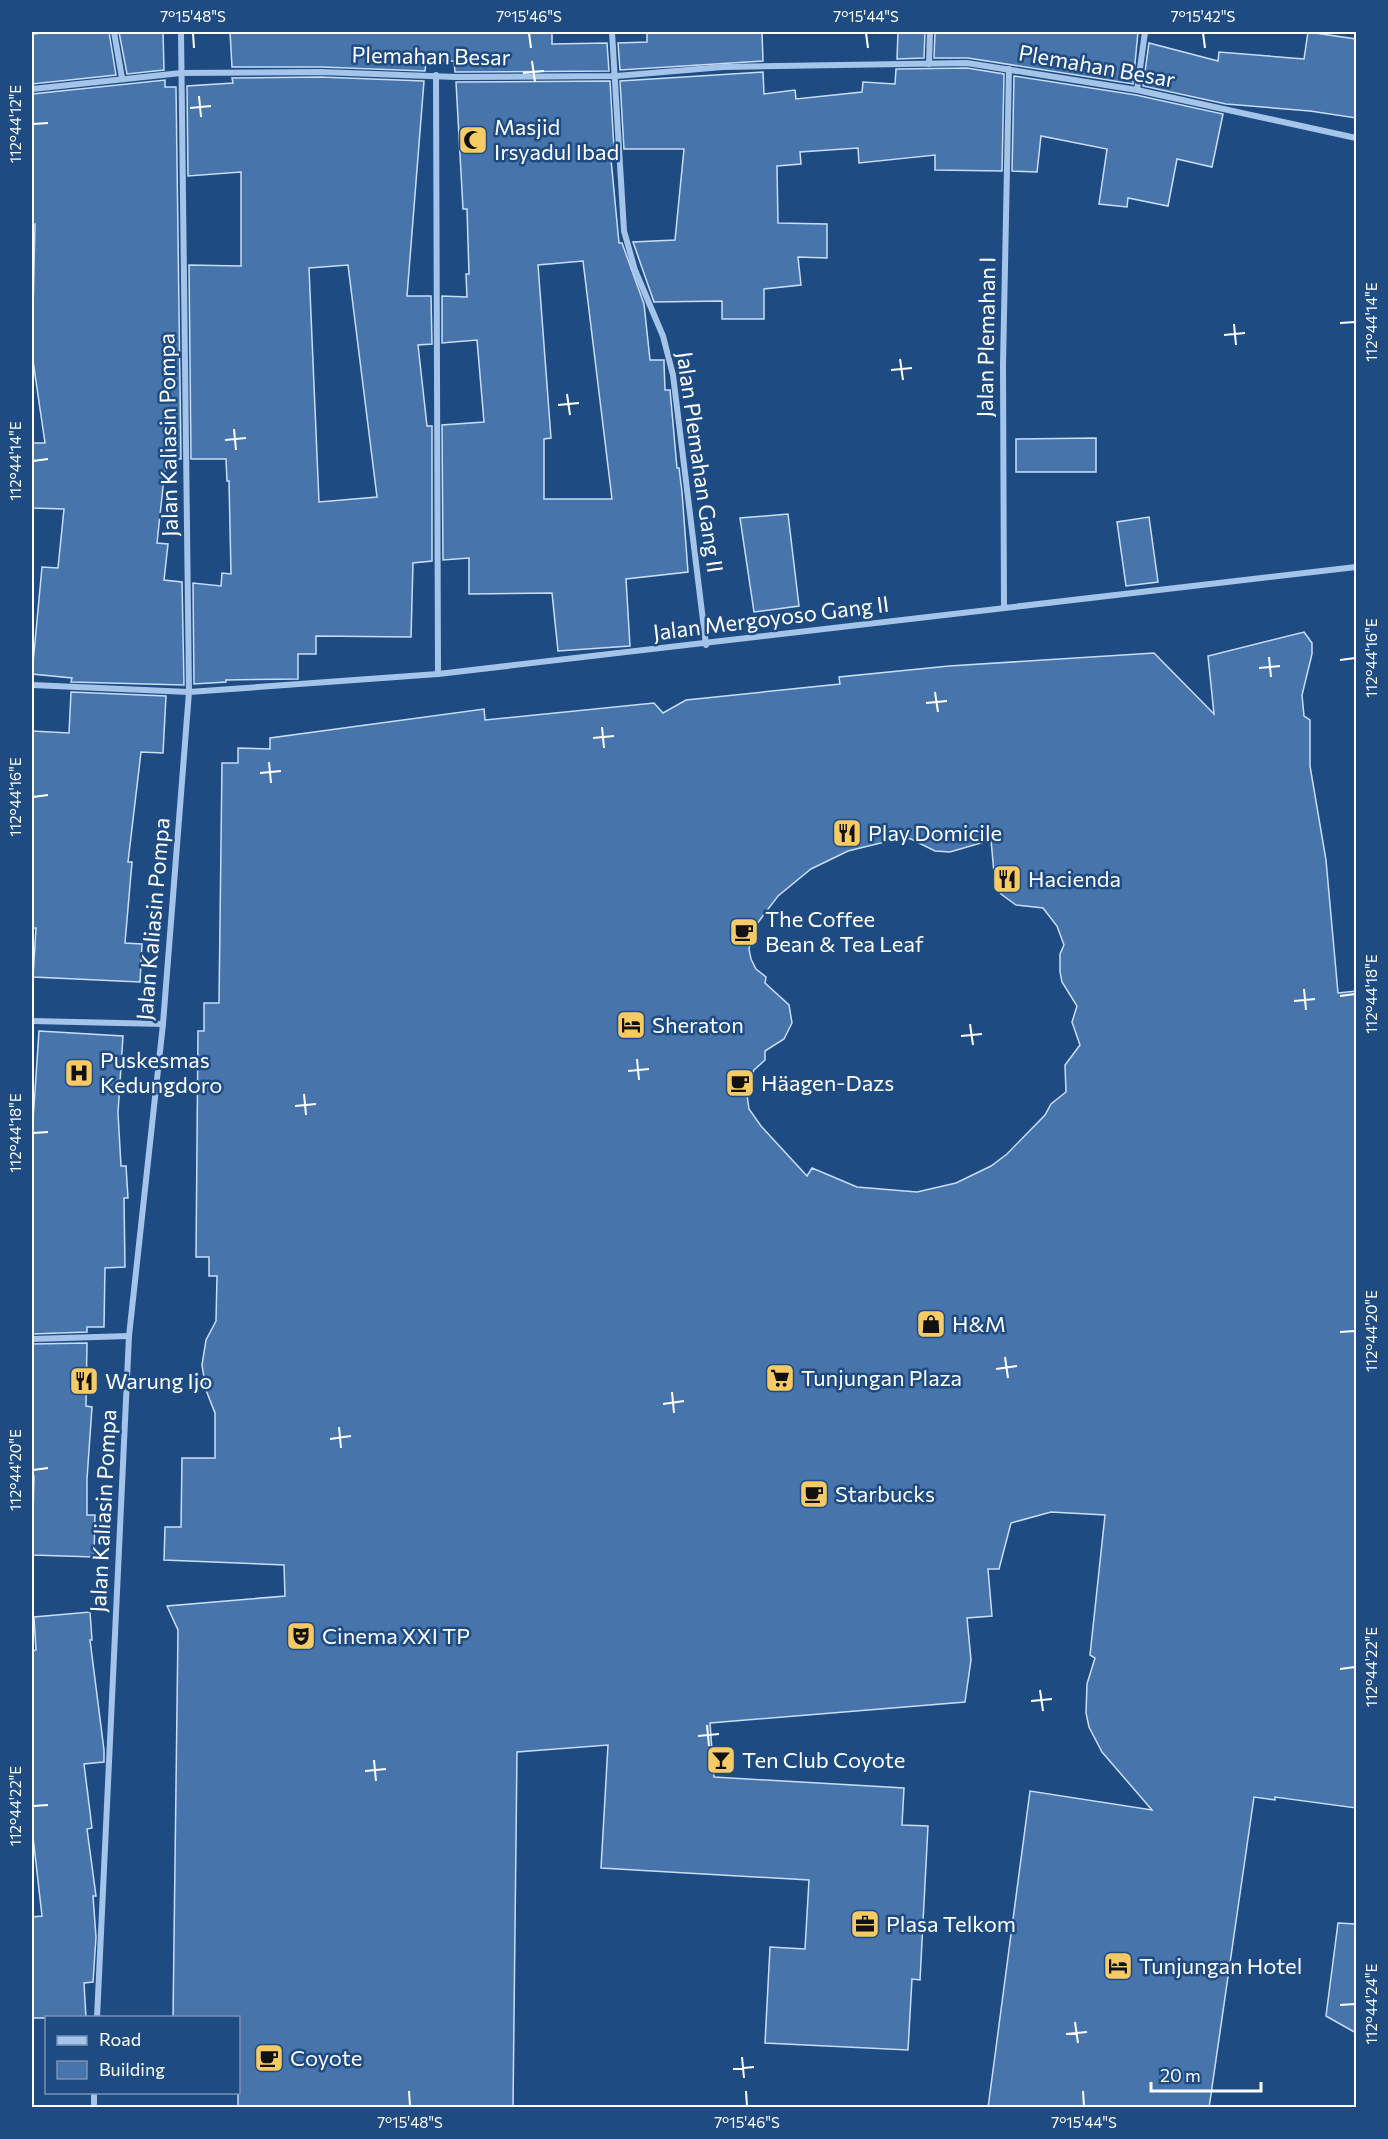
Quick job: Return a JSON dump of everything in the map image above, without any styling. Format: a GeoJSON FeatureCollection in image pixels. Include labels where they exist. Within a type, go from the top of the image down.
{"type":"FeatureCollection","features":[{"type":"Feature","properties":{"kind":"street"},"geometry":{"type":"LineString","coordinates":[[114,32],[122,78]]}},
{"type":"Feature","properties":{"kind":"street","name":"Jalan Kaliasin Pompa"},"geometry":{"type":"LineString","coordinates":[[98,2016],[129,1336],[163,1024],[189,692],[181,32]]}},
{"type":"Feature","properties":{"kind":"street","name":"Jalan Plemahan Gang II"},"geometry":{"type":"LineString","coordinates":[[612,32],[624,231],[635,270],[663,336],[673,375],[706,645]]}},
{"type":"Feature","properties":{"kind":"street"},"geometry":{"type":"LineString","coordinates":[[929,64],[930,32]]}},
{"type":"Feature","properties":{"kind":"street"},"geometry":{"type":"LineString","coordinates":[[1137,90],[1145,32]]}},
{"type":"Feature","properties":{"kind":"street","name":"Plemahan Besar"},"geometry":{"type":"LineString","coordinates":[[32,89],[181,73],[321,72],[616,76],[723,67],[967,63],[1137,90],[1356,138]]}},
{"type":"Feature","properties":{"kind":"street","name":"Jalan Plemahan I"},"geometry":{"type":"LineString","coordinates":[[1004,607],[1003,365],[1009,69]]}},
{"type":"Feature","properties":{"kind":"street"},"geometry":{"type":"LineString","coordinates":[[436,75],[438,674]]}},
{"type":"Feature","properties":{"kind":"street","name":"Jalan Mergoyoso Gang II"},"geometry":{"type":"LineString","coordinates":[[32,685],[189,692],[438,674],[706,645],[1004,607],[1356,567]]}},
{"type":"Feature","properties":{"kind":"street"},"geometry":{"type":"LineString","coordinates":[[32,1021],[163,1024]]}},
{"type":"Feature","properties":{"kind":"street"},"geometry":{"type":"LineString","coordinates":[[32,1340],[129,1336]]}},
{"type":"Feature","properties":{"kind":"building"},"geometry":{"type":"Polygon","coordinates":[[[109,32],[116,75],[32,84],[32,34],[109,32]]]}},
{"type":"Feature","properties":{"kind":"building"},"geometry":{"type":"Polygon","coordinates":[[[119,32],[163,32],[164,70],[127,74],[119,32]]]}},
{"type":"Feature","properties":{"kind":"building"},"geometry":{"type":"Polygon","coordinates":[[[230,32],[552,32],[552,44],[607,43],[609,71],[455,72],[454,61],[426,61],[425,71],[321,67],[232,67],[230,32]]]}},
{"type":"Feature","properties":{"kind":"building"},"geometry":{"type":"Polygon","coordinates":[[[647,32],[762,32],[763,61],[620,70],[618,43],[647,42],[647,32]]]}},
{"type":"Feature","properties":{"kind":"building"},"geometry":{"type":"Polygon","coordinates":[[[898,32],[925,32],[924,58],[897,59],[898,32]]]}},
{"type":"Feature","properties":{"kind":"building"},"geometry":{"type":"Polygon","coordinates":[[[935,32],[1138,32],[1133,84],[968,58],[934,58],[935,32]]]}},
{"type":"Feature","properties":{"kind":"building"},"geometry":{"type":"Polygon","coordinates":[[[1308,32],[1356,39],[1356,118],[1310,111],[1226,104],[1143,86],[1149,43],[1218,61],[1219,52],[1304,59],[1308,32]]]}},
{"type":"Feature","properties":{"kind":"building"},"geometry":{"type":"Polygon","coordinates":[[[967,68],[1004,74],[1002,171],[935,170],[935,155],[859,163],[858,148],[800,152],[801,164],[777,166],[778,223],[827,224],[827,258],[798,257],[801,285],[764,289],[764,319],[722,319],[722,301],[654,302],[633,242],[675,240],[684,149],[624,149],[620,81],[763,72],[764,94],[795,90],[796,99],[862,92],[863,82],[895,84],[896,69],[967,68]]]}},
{"type":"Feature","properties":{"kind":"building"},"geometry":{"type":"Polygon","coordinates":[[[1014,76],[1136,95],[1223,114],[1212,167],[1177,159],[1168,206],[1128,198],[1127,207],[1099,204],[1107,149],[1041,136],[1037,172],[1012,171],[1014,76]]]}},
{"type":"Feature","properties":{"kind":"building"},"geometry":{"type":"Polygon","coordinates":[[[321,77],[424,81],[407,296],[431,296],[432,344],[418,345],[427,426],[432,426],[432,561],[413,563],[411,637],[316,636],[316,654],[298,654],[298,679],[226,680],[226,682],[194,684],[193,583],[221,586],[222,573],[231,574],[229,481],[227,481],[226,459],[191,459],[189,265],[241,266],[241,172],[188,176],[187,86],[233,83],[232,78],[321,77]],[[348,265],[309,268],[319,502],[377,497],[348,265]]]}},
{"type":"Feature","properties":{"kind":"building"},"geometry":{"type":"Polygon","coordinates":[[[165,80],[165,87],[176,87],[181,459],[166,459],[157,543],[168,544],[164,580],[182,582],[184,685],[71,682],[72,678],[32,674],[42,567],[58,568],[64,509],[32,508],[32,443],[45,443],[32,354],[35,224],[32,224],[32,94],[165,80]]]}},
{"type":"Feature","properties":{"kind":"building"},"geometry":{"type":"Polygon","coordinates":[[[610,81],[614,149],[610,149],[619,243],[622,243],[644,304],[650,360],[664,360],[665,390],[670,390],[677,468],[679,468],[682,492],[688,572],[626,579],[630,646],[558,651],[552,593],[469,594],[469,558],[443,560],[442,425],[484,422],[477,340],[442,343],[442,296],[467,297],[466,274],[469,274],[467,209],[463,209],[456,82],[610,81]],[[583,261],[538,265],[551,438],[544,439],[544,499],[612,499],[583,261]]]}},
{"type":"Feature","properties":{"kind":"building"},"geometry":{"type":"Polygon","coordinates":[[[1096,438],[1096,472],[1016,472],[1016,439],[1096,438]]]}},
{"type":"Feature","properties":{"kind":"building"},"geometry":{"type":"Polygon","coordinates":[[[788,514],[799,606],[754,612],[740,518],[788,514]]]}},
{"type":"Feature","properties":{"kind":"building"},"geometry":{"type":"Polygon","coordinates":[[[1149,517],[1158,582],[1126,586],[1117,522],[1149,517]]]}},
{"type":"Feature","properties":{"kind":"building","name":"Tunjungan Plaza"},"geometry":{"type":"Polygon","coordinates":[[[1304,632],[1312,643],[1312,654],[1302,695],[1304,716],[1310,720],[1310,766],[1326,860],[1338,993],[1356,991],[1356,1808],[1275,1797],[1275,1800],[1254,1797],[1209,2108],[988,2108],[1030,1791],[1152,1810],[1102,1752],[1089,1727],[1086,1713],[1087,1684],[1095,1658],[1090,1655],[1105,1515],[1051,1512],[1011,1523],[999,1569],[988,1569],[992,1616],[967,1618],[971,1660],[965,1702],[710,1723],[714,1777],[904,1788],[902,1825],[928,1826],[920,1980],[912,1979],[908,2050],[765,2043],[770,1947],[805,1949],[809,1880],[601,1868],[608,1745],[517,1752],[513,2108],[238,2108],[240,2016],[173,2016],[178,1630],[167,1606],[285,1596],[284,1565],[164,1560],[165,1527],[181,1527],[182,1458],[215,1458],[215,1413],[206,1390],[202,1365],[206,1340],[216,1321],[217,1276],[209,1276],[209,1257],[196,1257],[198,1031],[204,1031],[204,1003],[219,1003],[222,763],[238,763],[238,748],[270,749],[270,738],[484,709],[485,720],[654,703],[663,713],[686,700],[840,684],[839,677],[949,666],[1154,653],[1214,714],[1208,656],[1304,632]],[[901,838],[848,851],[811,869],[778,896],[753,929],[749,949],[751,959],[756,969],[766,977],[765,983],[789,1005],[792,1023],[784,1039],[765,1051],[765,1060],[754,1070],[746,1088],[749,1109],[761,1126],[807,1176],[812,1168],[857,1187],[917,1192],[956,1183],[991,1166],[1007,1154],[1045,1115],[1051,1104],[1066,1092],[1065,1065],[1080,1045],[1072,1022],[1077,1006],[1062,982],[1060,972],[1060,954],[1064,945],[1057,926],[1043,908],[1016,905],[1001,894],[995,884],[991,840],[950,852],[935,851],[911,839],[901,838]]]}},
{"type":"Feature","properties":{"kind":"building"},"geometry":{"type":"Polygon","coordinates":[[[71,692],[166,696],[163,753],[141,752],[128,862],[132,862],[125,943],[142,944],[140,982],[33,977],[36,928],[32,928],[32,731],[69,733],[71,692]]]}},
{"type":"Feature","properties":{"kind":"building"},"geometry":{"type":"Polygon","coordinates":[[[39,1031],[123,1036],[118,1113],[121,1166],[126,1166],[128,1198],[124,1198],[125,1267],[105,1268],[104,1327],[87,1327],[87,1332],[32,1334],[32,1136],[39,1031]]]}},
{"type":"Feature","properties":{"kind":"building"},"geometry":{"type":"Polygon","coordinates":[[[87,1343],[86,1406],[92,1407],[87,1515],[95,1515],[94,1557],[32,1555],[34,1476],[32,1476],[32,1344],[87,1343]]]}},
{"type":"Feature","properties":{"kind":"building"},"geometry":{"type":"Polygon","coordinates":[[[90,1612],[92,1640],[90,1640],[104,1762],[84,1764],[92,1828],[87,1829],[96,1896],[93,1896],[96,1937],[93,1982],[84,1983],[86,2016],[32,2018],[32,1917],[42,1916],[32,1828],[32,1651],[36,1650],[34,1617],[90,1612]]]}},
{"type":"Feature","properties":{"kind":"building"},"geometry":{"type":"Polygon","coordinates":[[[1338,1923],[1356,1924],[1356,2033],[1326,2016],[1338,1923]]]}},
{"type":"Feature","properties":{"kind":"place","name":"Masjid Irsyadul Ibad"},"geometry":{"type":"Point","coordinates":[473,140]}},
{"type":"Feature","properties":{"kind":"place","name":"Play Domicile"},"geometry":{"type":"Point","coordinates":[847,833]}},
{"type":"Feature","properties":{"kind":"place","name":"Hacienda"},"geometry":{"type":"Point","coordinates":[1007,879]}},
{"type":"Feature","properties":{"kind":"place","name":"The Coffee Bean & Tea Leaf"},"geometry":{"type":"Point","coordinates":[744,932]}},
{"type":"Feature","properties":{"kind":"place","name":"Sheraton"},"geometry":{"type":"Point","coordinates":[631,1025]}},
{"type":"Feature","properties":{"kind":"place","name":"Puskesmas Kedungdoro"},"geometry":{"type":"Point","coordinates":[79,1073]}},
{"type":"Feature","properties":{"kind":"place","name":"Häagen-Dazs"},"geometry":{"type":"Point","coordinates":[740,1083]}},
{"type":"Feature","properties":{"kind":"place","name":"H&M"},"geometry":{"type":"Point","coordinates":[931,1324]}},
{"type":"Feature","properties":{"kind":"place","name":"Tunjungan Plaza"},"geometry":{"type":"Point","coordinates":[780,1378]}},
{"type":"Feature","properties":{"kind":"place","name":"Warung Ijo"},"geometry":{"type":"Point","coordinates":[84,1381]}},
{"type":"Feature","properties":{"kind":"place","name":"Starbucks"},"geometry":{"type":"Point","coordinates":[814,1494]}},
{"type":"Feature","properties":{"kind":"place","name":"Cinema XXI TP"},"geometry":{"type":"Point","coordinates":[301,1636]}},
{"type":"Feature","properties":{"kind":"place","name":"Ten Club Coyote"},"geometry":{"type":"Point","coordinates":[721,1760]}},
{"type":"Feature","properties":{"kind":"place","name":"Plasa Telkom"},"geometry":{"type":"Point","coordinates":[865,1924]}},
{"type":"Feature","properties":{"kind":"place","name":"Tunjungan Hotel"},"geometry":{"type":"Point","coordinates":[1118,1966]}},
{"type":"Feature","properties":{"kind":"place","name":"Coyote"},"geometry":{"type":"Point","coordinates":[269,2058]}}]}
